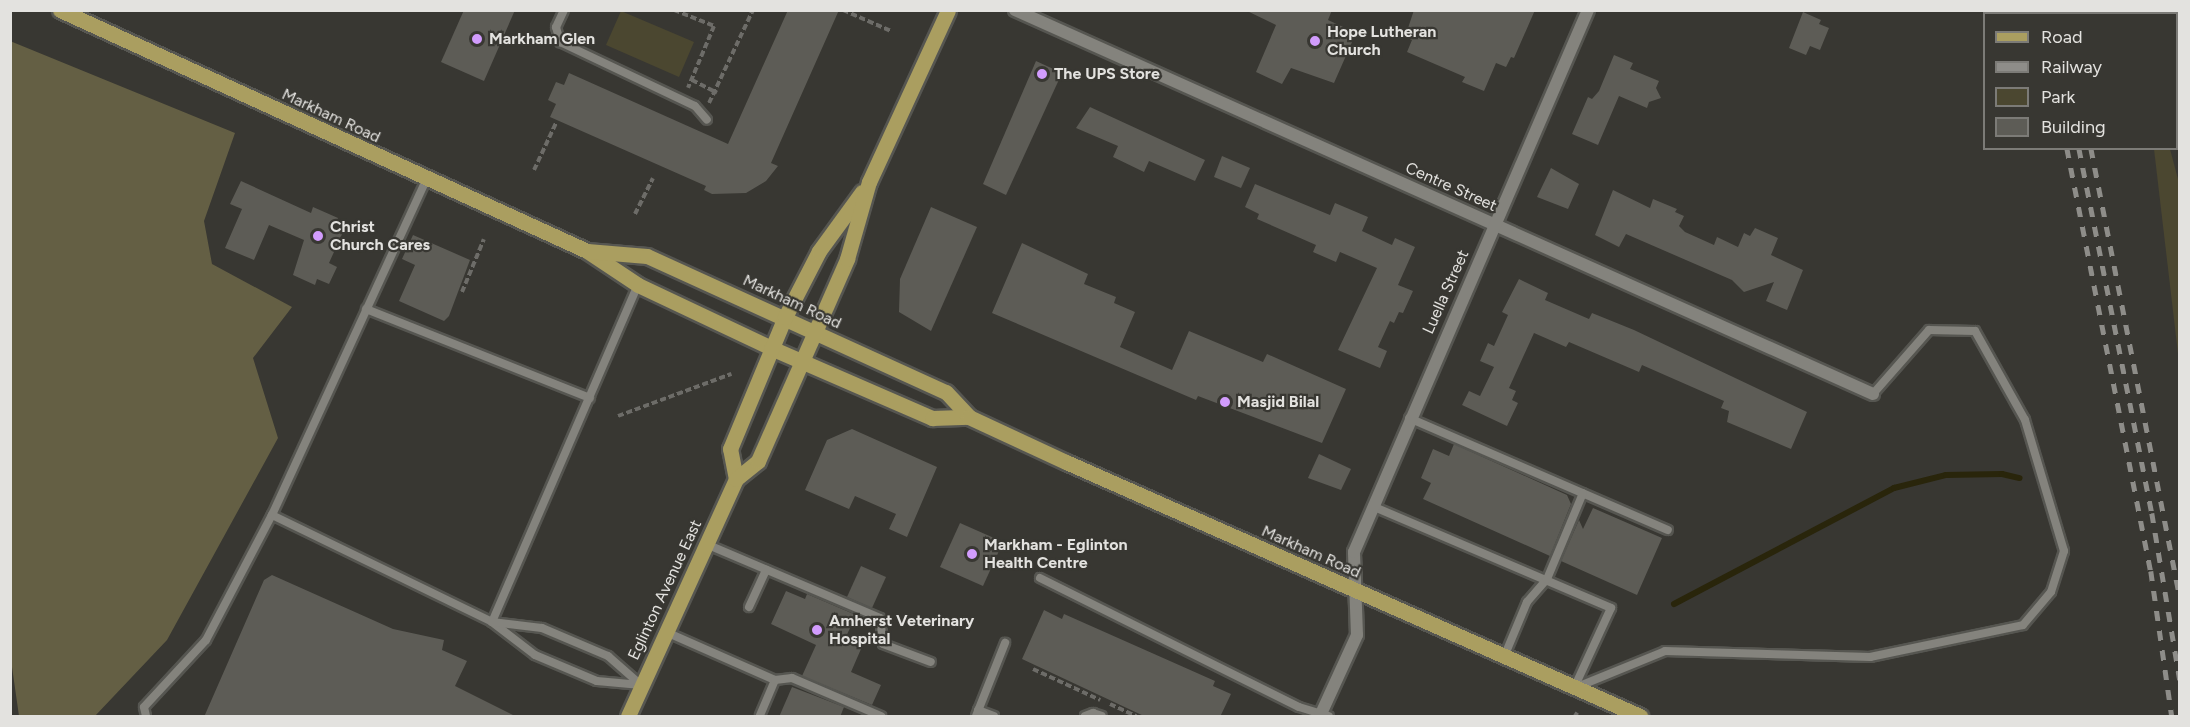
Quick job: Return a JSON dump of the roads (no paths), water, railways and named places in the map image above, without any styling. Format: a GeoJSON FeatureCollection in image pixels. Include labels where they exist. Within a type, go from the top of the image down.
{"type":"FeatureCollection","features":[{"type":"Feature","properties":{"kind":"main road","name":"Markham Road"},"geometry":{"type":"LineString","coordinates":[[60,10],[426,180],[587,251],[638,285],[771,348],[932,418],[969,417]]}},
{"type":"Feature","properties":{"kind":"main road","name":"Eglinton Avenue East"},"geometry":{"type":"LineString","coordinates":[[628,717],[736,479],[758,461],[847,259],[869,183],[948,10]]}},
{"type":"Feature","properties":{"kind":"main road","name":"Eglinton Avenue East"},"geometry":{"type":"LineString","coordinates":[[736,479],[730,449],[771,348],[819,251],[869,183]]}},
{"type":"Feature","properties":{"kind":"main road","name":"Markham Road"},"geometry":{"type":"LineString","coordinates":[[587,251],[647,256],[785,317],[946,392],[969,417],[1640,717]]}},
{"type":"Feature","properties":{"kind":"street","name":"Centre Street"},"geometry":{"type":"LineString","coordinates":[[1016,10],[1873,394]]}},
{"type":"Feature","properties":{"kind":"street","name":"Luella Street"},"geometry":{"type":"LineString","coordinates":[[1323,715],[1357,635],[1354,552],[1409,418],[1587,10]]}},
{"type":"Feature","properties":{"kind":"lane"},"geometry":{"type":"LineString","coordinates":[[564,10],[556,27],[560,42],[683,101],[705,117]]}},
{"type":"Feature","properties":{"kind":"lane"},"geometry":{"type":"LineString","coordinates":[[146,717],[144,707],[206,640],[272,515],[426,180]]}},
{"type":"Feature","properties":{"kind":"lane"},"geometry":{"type":"LineString","coordinates":[[492,622],[638,285]]}},
{"type":"Feature","properties":{"kind":"lane"},"geometry":{"type":"LineString","coordinates":[[366,309],[590,398]]}},
{"type":"Feature","properties":{"kind":"lane"},"geometry":{"type":"LineString","coordinates":[[1574,688],[1665,651],[1870,657],[2023,625],[2051,592],[2064,551],[2025,420],[1975,331],[1929,330],[1873,394]]}},
{"type":"Feature","properties":{"kind":"lane"},"geometry":{"type":"LineString","coordinates":[[1409,418],[1668,530]]}},
{"type":"Feature","properties":{"kind":"lane"},"geometry":{"type":"LineString","coordinates":[[1504,657],[1527,602],[1547,579],[1583,493]]}},
{"type":"Feature","properties":{"kind":"lane"},"geometry":{"type":"LineString","coordinates":[[1372,507],[1611,608],[1574,688]]}},
{"type":"Feature","properties":{"kind":"lane"},"geometry":{"type":"LineString","coordinates":[[272,515],[492,622],[535,656],[597,681],[641,685]]}},
{"type":"Feature","properties":{"kind":"lane"},"geometry":{"type":"LineString","coordinates":[[706,544],[880,618],[883,645],[931,662]]}},
{"type":"Feature","properties":{"kind":"lane"},"geometry":{"type":"LineString","coordinates":[[749,607],[766,570]]}},
{"type":"Feature","properties":{"kind":"lane"},"geometry":{"type":"LineString","coordinates":[[1040,578],[1299,707],[1323,715]]}},
{"type":"Feature","properties":{"kind":"lane"},"geometry":{"type":"LineString","coordinates":[[492,622],[542,628],[608,656],[641,685]]}},
{"type":"Feature","properties":{"kind":"lane"},"geometry":{"type":"LineString","coordinates":[[666,632],[775,680],[792,678],[881,717]]}},
{"type":"Feature","properties":{"kind":"lane"},"geometry":{"type":"LineString","coordinates":[[994,717],[977,713],[1005,643]]}},
{"type":"Feature","properties":{"kind":"lane"},"geometry":{"type":"LineString","coordinates":[[760,717],[775,680]]}},
{"type":"Feature","properties":{"kind":"lane"},"geometry":{"type":"LineString","coordinates":[[1086,717],[1094,713],[1102,717]]}},
{"type":"Feature","properties":{"kind":"waterway"},"geometry":{"type":"LineString","coordinates":[[1674,604],[1894,488],[1946,475],[2002,474],[2020,478]]}},
{"type":"Feature","properties":{"kind":"railway"},"geometry":{"type":"LineString","coordinates":[[2067,150],[2151,571],[2172,716]]}},
{"type":"Feature","properties":{"kind":"railway"},"geometry":{"type":"LineString","coordinates":[[2079,150],[2152,513],[2180,680]]}},
{"type":"Feature","properties":{"kind":"railway"},"geometry":{"type":"LineString","coordinates":[[2091,150],[2180,598]]}},
{"type":"Feature","properties":{"kind":"place","name":"Markham Glen"},"geometry":{"type":"Point","coordinates":[477,39]}},
{"type":"Feature","properties":{"kind":"place","name":"Hope Lutheran Church"},"geometry":{"type":"Point","coordinates":[1315,41]}},
{"type":"Feature","properties":{"kind":"place","name":"The UPS Store"},"geometry":{"type":"Point","coordinates":[1042,74]}},
{"type":"Feature","properties":{"kind":"place","name":"Christ Church Cares"},"geometry":{"type":"Point","coordinates":[318,236]}},
{"type":"Feature","properties":{"kind":"place","name":"Masjid Bilal"},"geometry":{"type":"Point","coordinates":[1225,402]}},
{"type":"Feature","properties":{"kind":"place","name":"Markham - Eglinton Health Centre"},"geometry":{"type":"Point","coordinates":[972,554]}},
{"type":"Feature","properties":{"kind":"place","name":"Amherst Veterinary Hospital"},"geometry":{"type":"Point","coordinates":[817,630]}}]}
